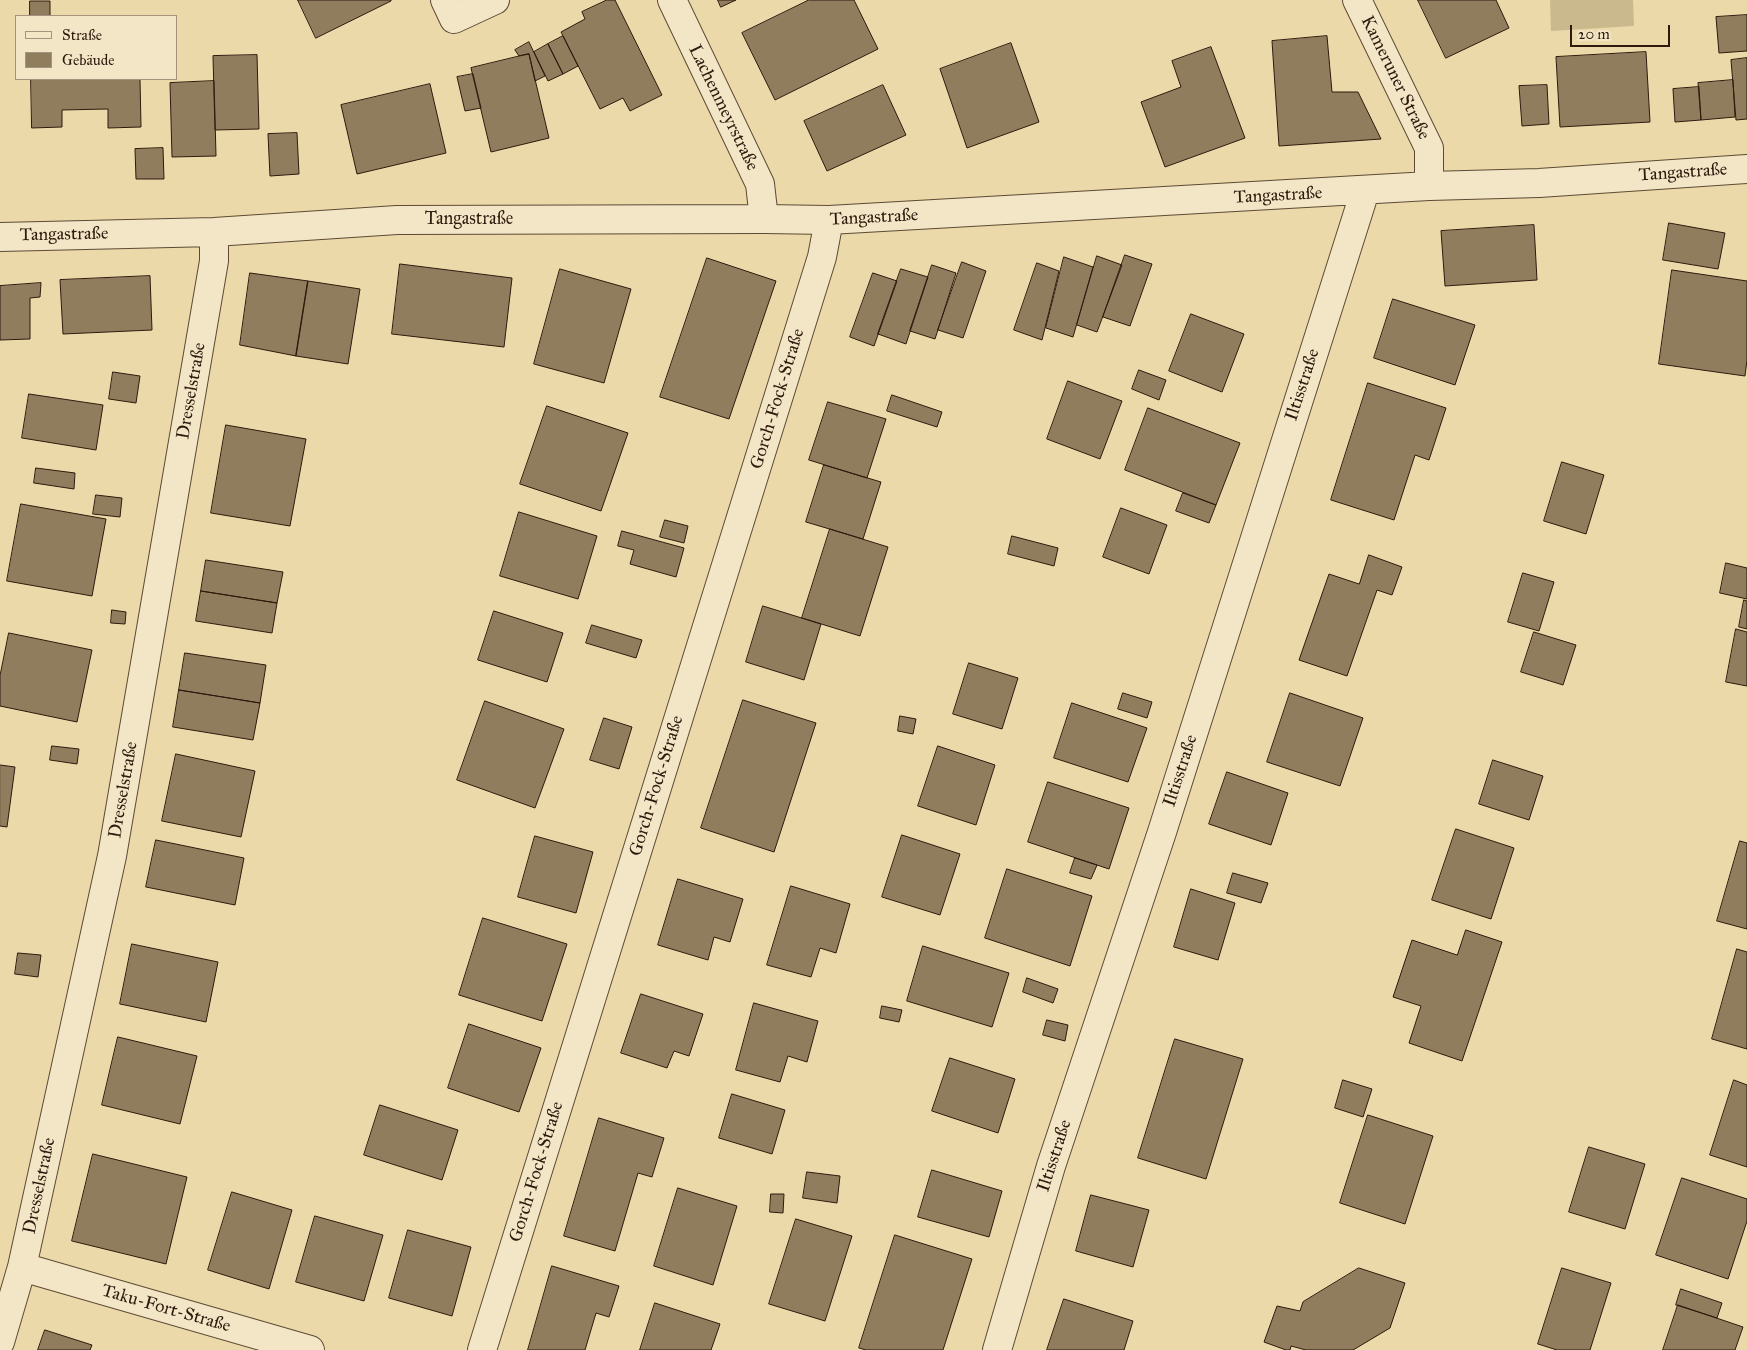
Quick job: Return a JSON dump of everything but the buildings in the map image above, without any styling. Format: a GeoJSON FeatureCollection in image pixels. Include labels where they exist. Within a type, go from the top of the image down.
{"type":"FeatureCollection","features":[{"type":"Feature","properties":{"kind":"street"},"geometry":{"type":"LineString","coordinates":[[445,0],[454,20],[496,0]]}},
{"type":"Feature","properties":{"kind":"street","name":"Lachenmeyrstraße"},"geometry":{"type":"LineString","coordinates":[[672,0],[760,184],[764,219]]}},
{"type":"Feature","properties":{"kind":"street","name":"Kameruner Straße"},"geometry":{"type":"LineString","coordinates":[[1357,0],[1429,148],[1429,186]]}},
{"type":"Feature","properties":{"kind":"street","name":"Tangastraße"},"geometry":{"type":"LineString","coordinates":[[0,237],[214,232],[397,220],[829,220],[1429,186],[1539,183],[1747,169]]}},
{"type":"Feature","properties":{"kind":"street","name":"Iltisstraße"},"geometry":{"type":"LineString","coordinates":[[997,1350],[1051,1166],[1162,832],[1365,191]]}},
{"type":"Feature","properties":{"kind":"street","name":"Gorch-Fock-Straße"},"geometry":{"type":"LineString","coordinates":[[482,1350],[822,258],[829,220]]}},
{"type":"Feature","properties":{"kind":"street","name":"Dresselstraße"},"geometry":{"type":"LineString","coordinates":[[0,1342],[22,1268],[112,856],[214,261],[214,232]]}},
{"type":"Feature","properties":{"kind":"street","name":"Taku-Fort-Straße"},"geometry":{"type":"LineString","coordinates":[[22,1268],[310,1350]]}},
{"type":"Feature","properties":{"kind":"shaded area"},"geometry":{"type":"Polygon","coordinates":[[[1550,0],[1633,0],[1634,26],[1551,31],[1550,0]]]}}]}
